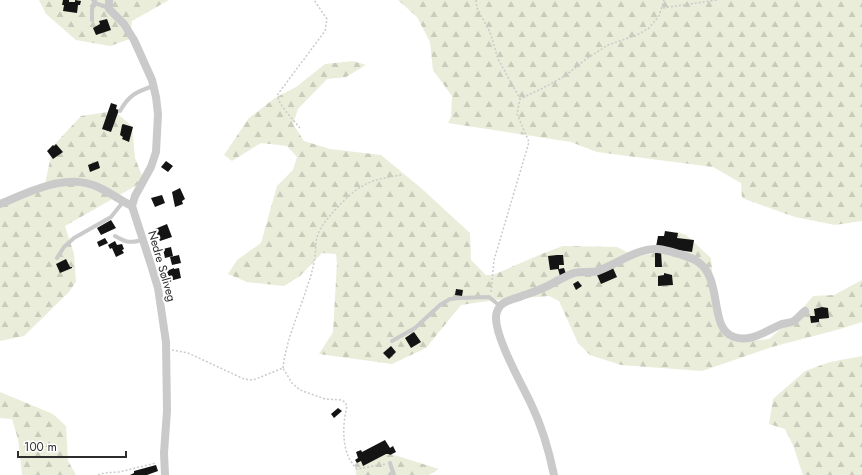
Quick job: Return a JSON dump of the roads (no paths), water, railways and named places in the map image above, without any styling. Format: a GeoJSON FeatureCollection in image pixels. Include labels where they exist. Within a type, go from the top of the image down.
{"type":"FeatureCollection","features":[{"type":"Feature","properties":{"kind":"street"},"geometry":{"type":"LineString","coordinates":[[0,204],[44,187],[74,182],[87,183],[100,187],[132,206],[135,196],[151,167],[156,152],[158,114],[156,97],[149,73],[134,40],[109,4]]}},
{"type":"Feature","properties":{"kind":"street","name":"Nedre Søliveg"},"geometry":{"type":"LineString","coordinates":[[132,206],[158,288],[163,316],[166,349],[167,411],[163,474]]}},
{"type":"Feature","properties":{"kind":"street"},"geometry":{"type":"LineString","coordinates":[[554,475],[550,453],[544,434],[498,330],[496,318],[500,306],[508,301],[539,290],[574,273],[589,273],[597,271],[641,252],[658,249],[695,260],[703,265],[709,273],[712,281],[718,313],[722,324],[726,332],[735,337],[745,339],[754,337],[793,321],[805,311]]}},
{"type":"Feature","properties":{"kind":"lane"},"geometry":{"type":"LineString","coordinates":[[92,20],[94,1],[109,4]]}},
{"type":"Feature","properties":{"kind":"lane"},"geometry":{"type":"LineString","coordinates":[[120,111],[130,96],[138,91],[153,86]]}},
{"type":"Feature","properties":{"kind":"lane"},"geometry":{"type":"LineString","coordinates":[[57,258],[74,238],[110,217],[123,202]]}},
{"type":"Feature","properties":{"kind":"lane"},"geometry":{"type":"LineString","coordinates":[[115,236],[132,243],[143,240]]}},
{"type":"Feature","properties":{"kind":"lane"},"geometry":{"type":"LineString","coordinates":[[392,341],[415,328],[440,304],[450,299],[490,298],[500,306]]}},
{"type":"Feature","properties":{"kind":"lane"},"geometry":{"type":"LineString","coordinates":[[390,463],[394,475]]}}]}
